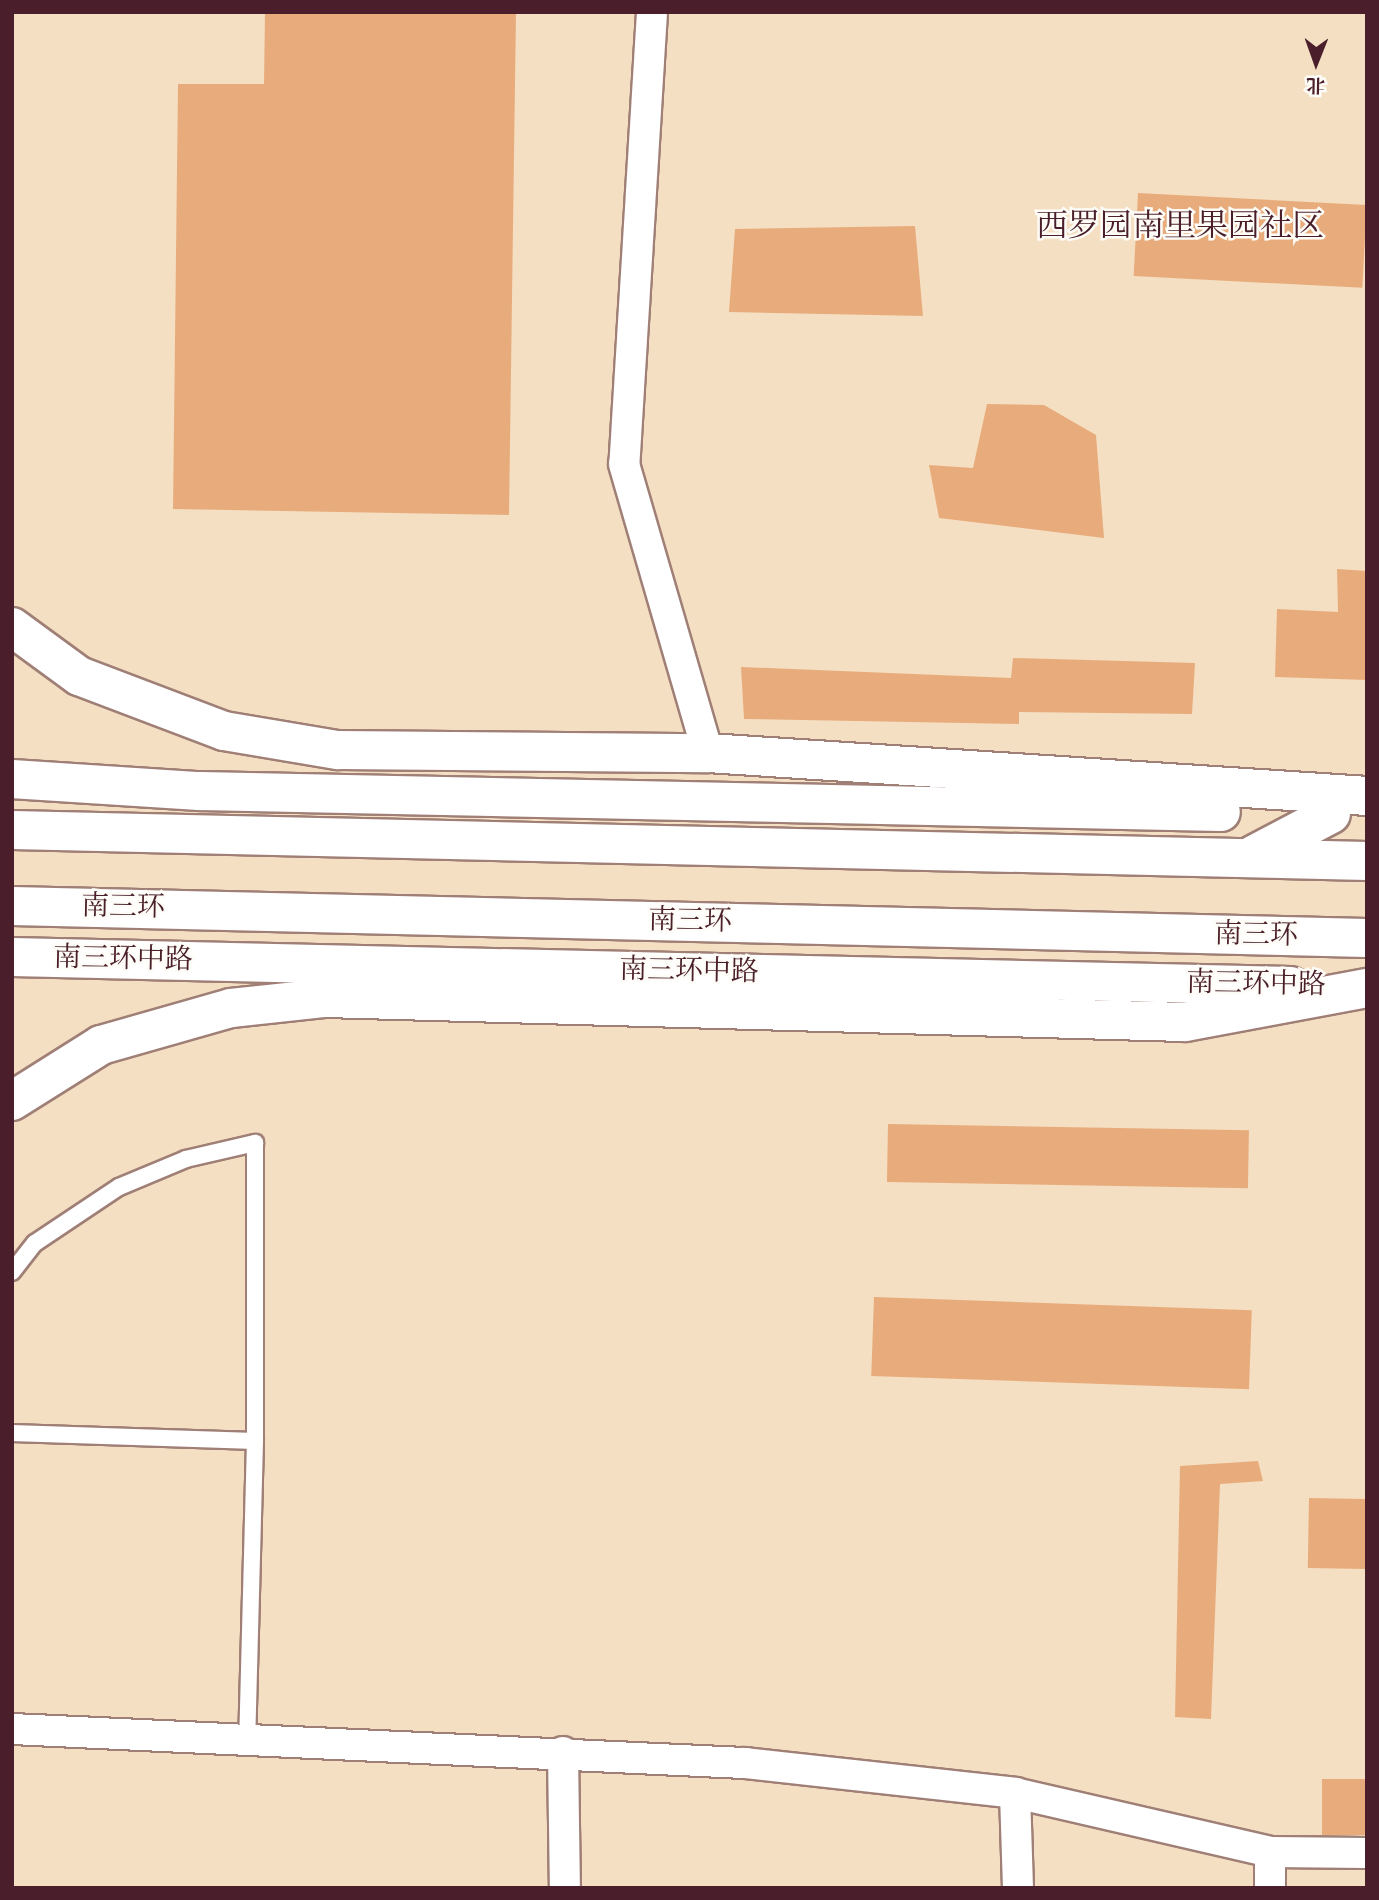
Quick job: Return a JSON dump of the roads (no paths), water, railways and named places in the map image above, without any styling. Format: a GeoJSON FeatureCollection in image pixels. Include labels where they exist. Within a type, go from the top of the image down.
{"type":"FeatureCollection","features":[{"type":"Feature","properties":{"kind":"main road"},"geometry":{"type":"LineString","coordinates":[[12,627],[79,676],[223,731],[338,750],[708,753],[1367,796]]}},
{"type":"Feature","properties":{"kind":"main road"},"geometry":{"type":"LineString","coordinates":[[12,779],[200,791],[1349,812]]}},
{"type":"Feature","properties":{"kind":"main road"},"geometry":{"type":"LineString","coordinates":[[1251,856],[1349,812]]}},
{"type":"Feature","properties":{"kind":"main road"},"geometry":{"type":"LineString","coordinates":[[12,830],[1251,856],[1367,861]]}},
{"type":"Feature","properties":{"kind":"main road","name":"南三环"},"geometry":{"type":"LineString","coordinates":[[12,905],[1361,940]]}},
{"type":"Feature","properties":{"kind":"main road","name":"南三环中路"},"geometry":{"type":"LineString","coordinates":[[12,957],[1367,988]]}},
{"type":"Feature","properties":{"kind":"main road"},"geometry":{"type":"LineString","coordinates":[[12,1101],[101,1045],[230,1009],[326,998],[1185,1022],[1367,988]]}},
{"type":"Feature","properties":{"kind":"street"},"geometry":{"type":"LineString","coordinates":[[652,12],[624,464],[708,753]]}},
{"type":"Feature","properties":{"kind":"street"},"geometry":{"type":"LineString","coordinates":[[12,1729],[563,1752],[1015,1793],[1270,1852],[1367,1853]]}},
{"type":"Feature","properties":{"kind":"street"},"geometry":{"type":"LineString","coordinates":[[563,1752],[565,1888]]}},
{"type":"Feature","properties":{"kind":"street"},"geometry":{"type":"LineString","coordinates":[[1015,1793],[1018,1888]]}},
{"type":"Feature","properties":{"kind":"street"},"geometry":{"type":"LineString","coordinates":[[1270,1852],[1270,1888]]}},
{"type":"Feature","properties":{"kind":"lane"},"geometry":{"type":"LineString","coordinates":[[12,1272],[35,1243],[119,1187],[186,1159],[255,1143],[255,1441],[247,1740]]}},
{"type":"Feature","properties":{"kind":"lane"},"geometry":{"type":"LineString","coordinates":[[12,1433],[255,1441]]}},
{"type":"Feature","properties":{"kind":"district","name":"西罗园南里果园社区"},"geometry":{"type":"Point","coordinates":[1180,228]}}]}
